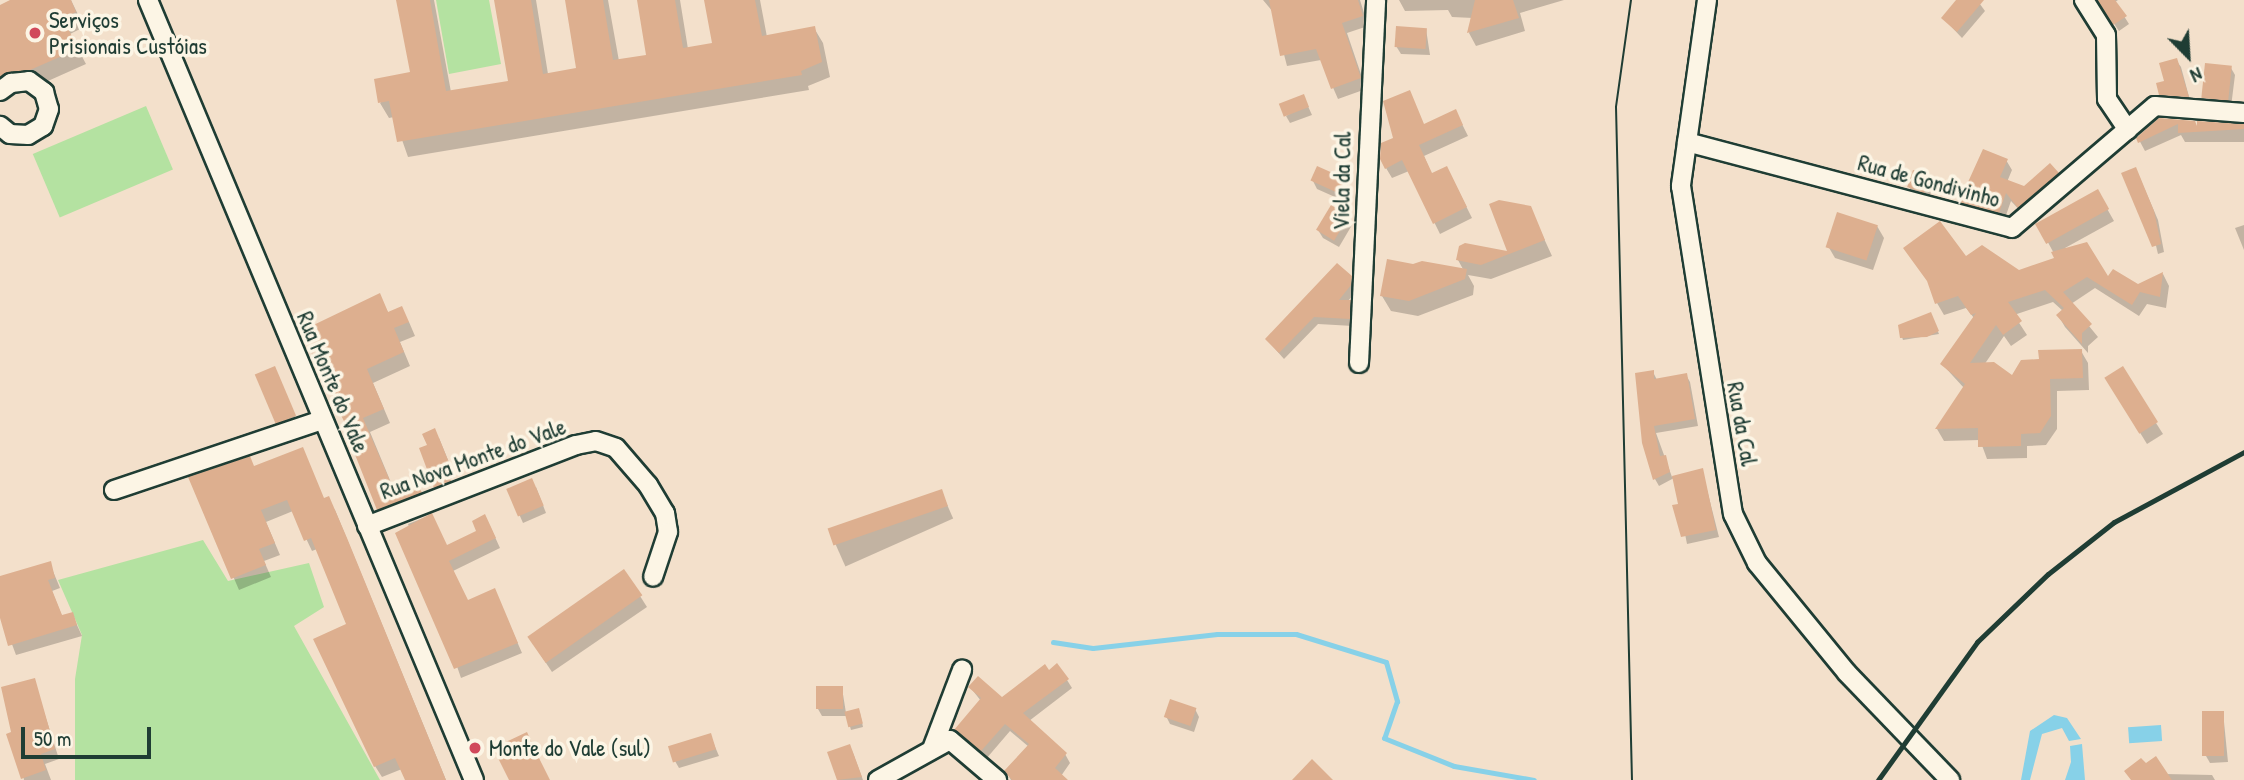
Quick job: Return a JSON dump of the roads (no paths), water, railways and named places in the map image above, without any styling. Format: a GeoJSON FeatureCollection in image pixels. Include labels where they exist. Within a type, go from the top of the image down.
{"type":"FeatureCollection","features":[{"type":"Feature","properties":{"kind":"street","name":"Viela da Cal"},"geometry":{"type":"LineString","coordinates":[[1359,363],[1376,0]]}},
{"type":"Feature","properties":{"kind":"street","name":"Rua da Cal"},"geometry":{"type":"LineString","coordinates":[[1707,0],[1681,186],[1733,514],[1757,563],[1847,673],[1950,780]]}},
{"type":"Feature","properties":{"kind":"street"},"geometry":{"type":"LineString","coordinates":[[2084,0],[2106,35],[2106,99],[2127,130]]}},
{"type":"Feature","properties":{"kind":"street","name":"Rua Monte do Vale"},"geometry":{"type":"LineString","coordinates":[[149,1],[474,780]]}},
{"type":"Feature","properties":{"kind":"street"},"geometry":{"type":"LineString","coordinates":[[0,91],[10,83],[29,81],[44,92],[49,109],[43,126],[28,135],[10,134],[0,126]]}},
{"type":"Feature","properties":{"kind":"street","name":"Rua de Gondivinho"},"geometry":{"type":"LineString","coordinates":[[1687,142],[2012,228],[2155,106],[2244,113]]}},
{"type":"Feature","properties":{"kind":"street"},"geometry":{"type":"LineString","coordinates":[[114,490],[323,420]]}},
{"type":"Feature","properties":{"kind":"street","name":"Rua Nova Monte do Vale"},"geometry":{"type":"LineString","coordinates":[[367,526],[576,445],[596,441],[616,448],[648,485],[665,513],[668,532],[653,577]]}},
{"type":"Feature","properties":{"kind":"street"},"geometry":{"type":"LineString","coordinates":[[932,749],[962,670]]}},
{"type":"Feature","properties":{"kind":"street"},"geometry":{"type":"LineString","coordinates":[[878,780],[950,740],[996,780]]}},
{"type":"Feature","properties":{"kind":"water"},"geometry":{"type":"Polygon","coordinates":[[[2054,715],[2067,718],[2081,739],[2069,741],[2062,728],[2042,734],[2030,780],[2021,780],[2030,731],[2054,715]]]}},
{"type":"Feature","properties":{"kind":"water"},"geometry":{"type":"Polygon","coordinates":[[[2161,725],[2162,741],[2129,743],[2128,727],[2161,725]]]}},
{"type":"Feature","properties":{"kind":"water"},"geometry":{"type":"Polygon","coordinates":[[[2082,744],[2085,780],[2065,780],[2071,762],[2070,746],[2082,744]]]}},
{"type":"Feature","properties":{"kind":"waterway"},"geometry":{"type":"LineString","coordinates":[[1053,642],[1093,648],[1217,634],[1296,634],[1386,662],[1397,701],[1384,738],[1454,766],[1534,780]]}},
{"type":"Feature","properties":{"kind":"tram line"},"geometry":{"type":"LineString","coordinates":[[1631,0],[1616,107],[1632,780]]}},
{"type":"Feature","properties":{"kind":"railway"},"geometry":{"type":"LineString","coordinates":[[1878,780],[1977,642],[2048,574],[2114,522],[2244,452]]}},
{"type":"Feature","properties":{"kind":"place","name":"Serviços Prisionais Custóias"},"geometry":{"type":"Point","coordinates":[35,33]}},
{"type":"Feature","properties":{"kind":"place","name":"Monte do Vale (sul)"},"geometry":{"type":"Point","coordinates":[475,748]}}]}
